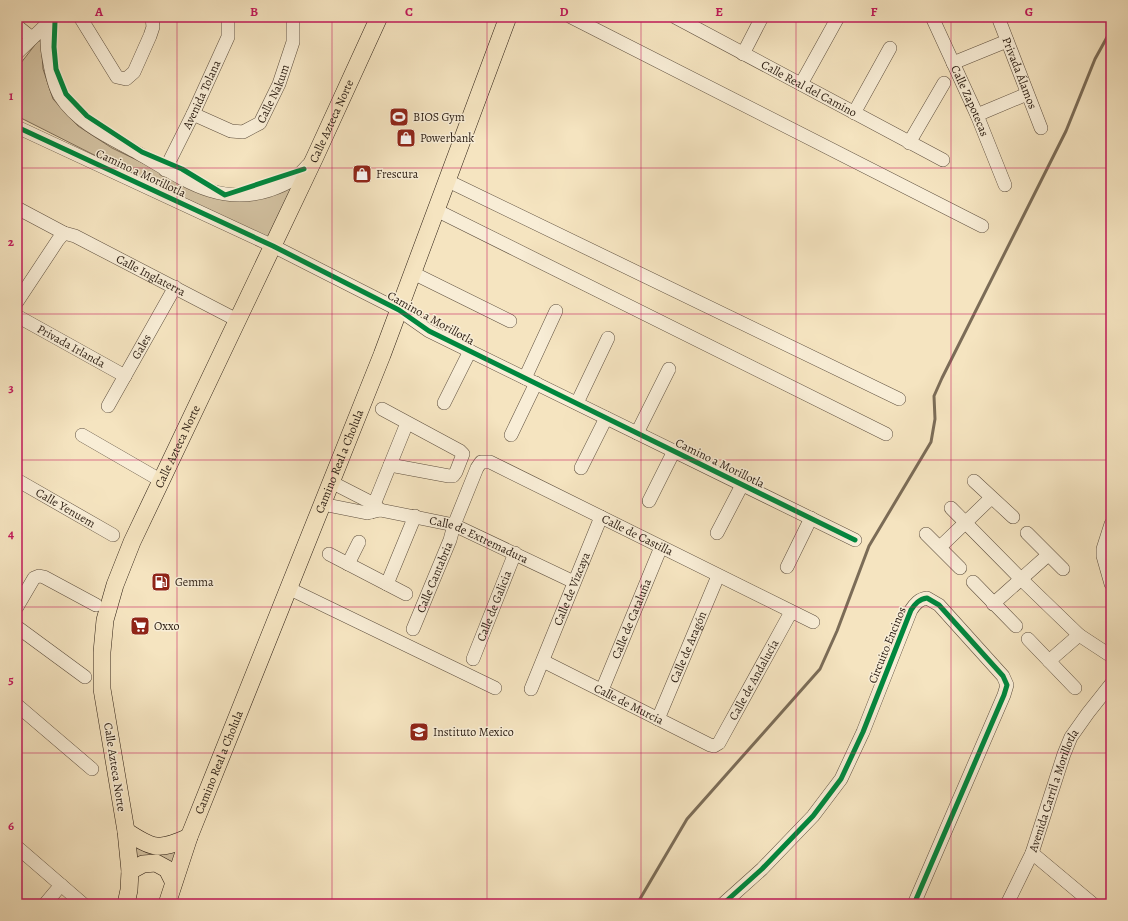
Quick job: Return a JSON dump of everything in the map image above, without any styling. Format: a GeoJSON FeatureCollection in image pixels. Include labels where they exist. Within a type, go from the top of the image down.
{"type":"FeatureCollection","features":[{"type":"Feature","properties":{"kind":"main road","name":"Calle Azteca Norte"},"geometry":{"type":"LineString","coordinates":[[126,904],[129,890],[130,871],[126,831],[102,689],[102,652],[105,620],[115,585],[132,542],[160,480],[273,246],[379,17]]}},
{"type":"Feature","properties":{"kind":"main road","name":"Camino Real a Cholula"},"geometry":{"type":"LineString","coordinates":[[167,904],[173,881],[189,837],[399,310],[446,180],[508,17]]}},
{"type":"Feature","properties":{"kind":"main road"},"geometry":{"type":"LineString","coordinates":[[126,831],[147,844],[159,847],[171,846],[189,837]]}},
{"type":"Feature","properties":{"kind":"main road"},"geometry":{"type":"LineString","coordinates":[[130,871],[143,864],[156,863],[167,869],[173,881]]}},
{"type":"Feature","properties":{"kind":"street"},"geometry":{"type":"LineString","coordinates":[[80,17],[117,77],[126,79],[134,72],[150,36],[153,27],[152,17]]}},
{"type":"Feature","properties":{"kind":"street","name":"Avenida Tolana"},"geometry":{"type":"LineString","coordinates":[[165,170],[194,114],[228,37],[228,17]]}},
{"type":"Feature","properties":{"kind":"street","name":"Calle Nakum"},"geometry":{"type":"LineString","coordinates":[[194,114],[230,131],[243,132],[260,123],[279,84],[294,42],[293,17]]}},
{"type":"Feature","properties":{"kind":"street"},"geometry":{"type":"LineString","coordinates":[[571,17],[982,226]]}},
{"type":"Feature","properties":{"kind":"street","name":"Calle Real del Camino"},"geometry":{"type":"LineString","coordinates":[[675,17],[693,21],[743,54],[943,160]]}},
{"type":"Feature","properties":{"kind":"street"},"geometry":{"type":"LineString","coordinates":[[743,54],[762,17]]}},
{"type":"Feature","properties":{"kind":"street","name":"Calle Zapotecas"},"geometry":{"type":"LineString","coordinates":[[932,17],[1006,185]]}},
{"type":"Feature","properties":{"kind":"street","name":"Privada Álamos"},"geometry":{"type":"LineString","coordinates":[[998,17],[1041,128]]}},
{"type":"Feature","properties":{"kind":"street"},"geometry":{"type":"LineString","coordinates":[[51,19],[47,48],[51,72],[60,96],[80,118],[104,135],[165,170],[198,187],[225,195],[246,196],[283,186],[293,181],[315,157]]}},
{"type":"Feature","properties":{"kind":"street"},"geometry":{"type":"LineString","coordinates":[[17,53],[51,19]]}},
{"type":"Feature","properties":{"kind":"street"},"geometry":{"type":"LineString","coordinates":[[800,84],[836,19]]}},
{"type":"Feature","properties":{"kind":"street"},"geometry":{"type":"LineString","coordinates":[[17,26],[32,38]]}},
{"type":"Feature","properties":{"kind":"street"},"geometry":{"type":"LineString","coordinates":[[953,63],[1008,41]]}},
{"type":"Feature","properties":{"kind":"street"},"geometry":{"type":"LineString","coordinates":[[854,113],[890,48]]}},
{"type":"Feature","properties":{"kind":"street"},"geometry":{"type":"LineString","coordinates":[[909,142],[944,82]]}},
{"type":"Feature","properties":{"kind":"street"},"geometry":{"type":"LineString","coordinates":[[976,115],[1027,94]]}},
{"type":"Feature","properties":{"kind":"street","name":"Camino a Morillotla"},"geometry":{"type":"LineString","coordinates":[[17,127],[273,246],[399,310],[429,331],[855,540]]}},
{"type":"Feature","properties":{"kind":"street"},"geometry":{"type":"LineString","coordinates":[[446,180],[899,399]]}},
{"type":"Feature","properties":{"kind":"street","name":"Calle Inglaterra"},"geometry":{"type":"LineString","coordinates":[[17,208],[64,234],[75,236],[237,320]]}},
{"type":"Feature","properties":{"kind":"street"},"geometry":{"type":"LineString","coordinates":[[436,210],[886,434]]}},
{"type":"Feature","properties":{"kind":"street"},"geometry":{"type":"LineString","coordinates":[[17,302],[58,240],[64,234]]}},
{"type":"Feature","properties":{"kind":"street"},"geometry":{"type":"LineString","coordinates":[[413,273],[510,320]]}},
{"type":"Feature","properties":{"kind":"street","name":"Gales"},"geometry":{"type":"LineString","coordinates":[[108,406],[175,287]]}},
{"type":"Feature","properties":{"kind":"street"},"geometry":{"type":"LineString","coordinates":[[511,435],[556,311]]}},
{"type":"Feature","properties":{"kind":"street","name":"Privada Irlanda"},"geometry":{"type":"LineString","coordinates":[[17,316],[125,376]]}},
{"type":"Feature","properties":{"kind":"street"},"geometry":{"type":"LineString","coordinates":[[577,403],[608,338]]}},
{"type":"Feature","properties":{"kind":"street"},"geometry":{"type":"LineString","coordinates":[[444,403],[470,351]]}},
{"type":"Feature","properties":{"kind":"street"},"geometry":{"type":"LineString","coordinates":[[637,433],[669,369]]}},
{"type":"Feature","properties":{"kind":"street"},"geometry":{"type":"LineString","coordinates":[[382,409],[463,454],[454,476],[390,465]]}},
{"type":"Feature","properties":{"kind":"street"},"geometry":{"type":"LineString","coordinates":[[581,468],[606,418]]}},
{"type":"Feature","properties":{"kind":"street"},"geometry":{"type":"LineString","coordinates":[[375,509],[390,465],[407,423]]}},
{"type":"Feature","properties":{"kind":"street"},"geometry":{"type":"LineString","coordinates":[[82,435],[160,480]]}},
{"type":"Feature","properties":{"kind":"street"},"geometry":{"type":"LineString","coordinates":[[649,501],[674,452]]}},
{"type":"Feature","properties":{"kind":"street","name":"Calle de Castilla"},"geometry":{"type":"LineString","coordinates":[[481,462],[490,462],[813,622]]}},
{"type":"Feature","properties":{"kind":"street","name":"Calle Cantabria"},"geometry":{"type":"LineString","coordinates":[[413,629],[450,540],[454,525],[477,468],[481,462]]}},
{"type":"Feature","properties":{"kind":"street","name":"Calle Yenuem"},"geometry":{"type":"LineString","coordinates":[[17,480],[113,535]]}},
{"type":"Feature","properties":{"kind":"street"},"geometry":{"type":"LineString","coordinates":[[974,481],[1013,518]]}},
{"type":"Feature","properties":{"kind":"street","name":"Calle de Extremadura"},"geometry":{"type":"LineString","coordinates":[[331,482],[360,498],[375,509],[454,525],[574,582]]}},
{"type":"Feature","properties":{"kind":"street"},"geometry":{"type":"LineString","coordinates":[[717,533],[742,485]]}},
{"type":"Feature","properties":{"kind":"street"},"geometry":{"type":"LineString","coordinates":[[356,511],[360,498]]}},
{"type":"Feature","properties":{"kind":"street"},"geometry":{"type":"LineString","coordinates":[[940,548],[991,498]]}},
{"type":"Feature","properties":{"kind":"street","name":"Calle de Extremadura"},"geometry":{"type":"LineString","coordinates":[[322,504],[367,513],[375,509]]}},
{"type":"Feature","properties":{"kind":"street"},"geometry":{"type":"LineString","coordinates":[[952,508],[1021,579],[1079,635],[1111,656]]}},
{"type":"Feature","properties":{"kind":"street"},"geometry":{"type":"LineString","coordinates":[[387,584],[415,516]]}},
{"type":"Feature","properties":{"kind":"street","name":"Calle de Vizcaya"},"geometry":{"type":"LineString","coordinates":[[531,689],[601,517]]}},
{"type":"Feature","properties":{"kind":"street"},"geometry":{"type":"LineString","coordinates":[[787,567],[810,518]]}},
{"type":"Feature","properties":{"kind":"street"},"geometry":{"type":"LineString","coordinates":[[1111,524],[1103,549],[1103,556],[1111,584]]}},
{"type":"Feature","properties":{"kind":"street"},"geometry":{"type":"LineString","coordinates":[[1027,533],[1063,569]]}},
{"type":"Feature","properties":{"kind":"street"},"geometry":{"type":"LineString","coordinates":[[926,534],[960,568]]}},
{"type":"Feature","properties":{"kind":"street"},"geometry":{"type":"LineString","coordinates":[[348,564],[359,542]]}},
{"type":"Feature","properties":{"kind":"street","name":"Calle de Cataluña"},"geometry":{"type":"LineString","coordinates":[[602,690],[661,547]]}},
{"type":"Feature","properties":{"kind":"street","name":"Calle de Galicia"},"geometry":{"type":"LineString","coordinates":[[473,659],[515,553]]}},
{"type":"Feature","properties":{"kind":"street"},"geometry":{"type":"LineString","coordinates":[[329,554],[406,594]]}},
{"type":"Feature","properties":{"kind":"street"},"geometry":{"type":"LineString","coordinates":[[993,604],[1048,555]]}},
{"type":"Feature","properties":{"kind":"street"},"geometry":{"type":"LineString","coordinates":[[17,607],[34,578],[39,576],[44,577],[96,606]]}},
{"type":"Feature","properties":{"kind":"street","name":"Calle de Aragón"},"geometry":{"type":"LineString","coordinates":[[658,719],[718,576]]}},
{"type":"Feature","properties":{"kind":"street"},"geometry":{"type":"LineString","coordinates":[[973,582],[1016,626]]}},
{"type":"Feature","properties":{"kind":"street"},"geometry":{"type":"LineString","coordinates":[[288,588],[496,688]]}},
{"type":"Feature","properties":{"kind":"street","name":"Circuito Encinos"},"geometry":{"type":"LineString","coordinates":[[723,904],[762,869],[813,816],[841,779],[863,732],[911,610],[922,598],[927,598],[939,605],[966,634],[1003,676],[1007,685],[916,899],[907,904]]}},
{"type":"Feature","properties":{"kind":"street","name":"Calle de Andalucía"},"geometry":{"type":"LineString","coordinates":[[714,746],[719,743],[791,612]]}},
{"type":"Feature","properties":{"kind":"street"},"geometry":{"type":"LineString","coordinates":[[17,627],[85,677]]}},
{"type":"Feature","properties":{"kind":"street"},"geometry":{"type":"LineString","coordinates":[[1049,661],[1079,635]]}},
{"type":"Feature","properties":{"kind":"street"},"geometry":{"type":"LineString","coordinates":[[1028,640],[1075,688]]}},
{"type":"Feature","properties":{"kind":"street","name":"Calle de Murcia"},"geometry":{"type":"LineString","coordinates":[[543,661],[714,746]]}},
{"type":"Feature","properties":{"kind":"street","name":"Avenida Carril a Morillotla"},"geometry":{"type":"LineString","coordinates":[[1007,904],[1032,853],[1064,754],[1071,737],[1111,684]]}},
{"type":"Feature","properties":{"kind":"street"},"geometry":{"type":"LineString","coordinates":[[17,705],[92,769]]}},
{"type":"Feature","properties":{"kind":"street"},"geometry":{"type":"LineString","coordinates":[[17,847],[83,904]]}},
{"type":"Feature","properties":{"kind":"street"},"geometry":{"type":"LineString","coordinates":[[1032,853],[1093,904]]}},
{"type":"Feature","properties":{"kind":"street"},"geometry":{"type":"LineString","coordinates":[[45,904],[61,885]]}},
{"type":"Feature","properties":{"kind":"shaded area"},"geometry":{"type":"Polygon","coordinates":[[[38,41],[41,41],[43,69],[53,99],[78,126],[112,148],[149,166],[227,199],[294,184],[269,238],[106,161],[17,116],[17,68],[38,41]]]}},
{"type":"Feature","properties":{"kind":"shaded area"},"geometry":{"type":"Polygon","coordinates":[[[132,844],[178,849],[173,866],[134,862],[132,844]]]}},
{"type":"Feature","properties":{"kind":"waterway"},"geometry":{"type":"LineString","coordinates":[[637,904],[687,819],[820,669],[837,631],[869,546],[931,442],[935,419],[934,396],[942,378],[1066,131],[1095,59],[1111,30]]}},
{"type":"Feature","properties":{"kind":"cycle path"},"geometry":{"type":"LineString","coordinates":[[60,17],[55,21],[54,47],[56,69],[66,94],[87,116],[142,152],[182,169],[225,195],[304,169]]}},
{"type":"Feature","properties":{"kind":"cycle path"},"geometry":{"type":"LineString","coordinates":[[17,127],[273,246],[399,310],[429,331],[855,540]]}},
{"type":"Feature","properties":{"kind":"cycle path"},"geometry":{"type":"LineString","coordinates":[[723,904],[762,869],[813,816],[841,779],[863,732],[911,610],[918,602],[927,598],[939,605],[1003,676],[1007,685],[914,904]]}},
{"type":"Feature","properties":{"kind":"place","name":"BIOS Gym"},"geometry":{"type":"Point","coordinates":[399,117]}},
{"type":"Feature","properties":{"kind":"place","name":"Powerbank"},"geometry":{"type":"Point","coordinates":[406,138]}},
{"type":"Feature","properties":{"kind":"place","name":"Frescura"},"geometry":{"type":"Point","coordinates":[362,174]}},
{"type":"Feature","properties":{"kind":"place","name":"Gemma"},"geometry":{"type":"Point","coordinates":[161,582]}},
{"type":"Feature","properties":{"kind":"place","name":"Oxxo"},"geometry":{"type":"Point","coordinates":[140,626]}},
{"type":"Feature","properties":{"kind":"place","name":"Instituto Mexico"},"geometry":{"type":"Point","coordinates":[419,732]}}]}
